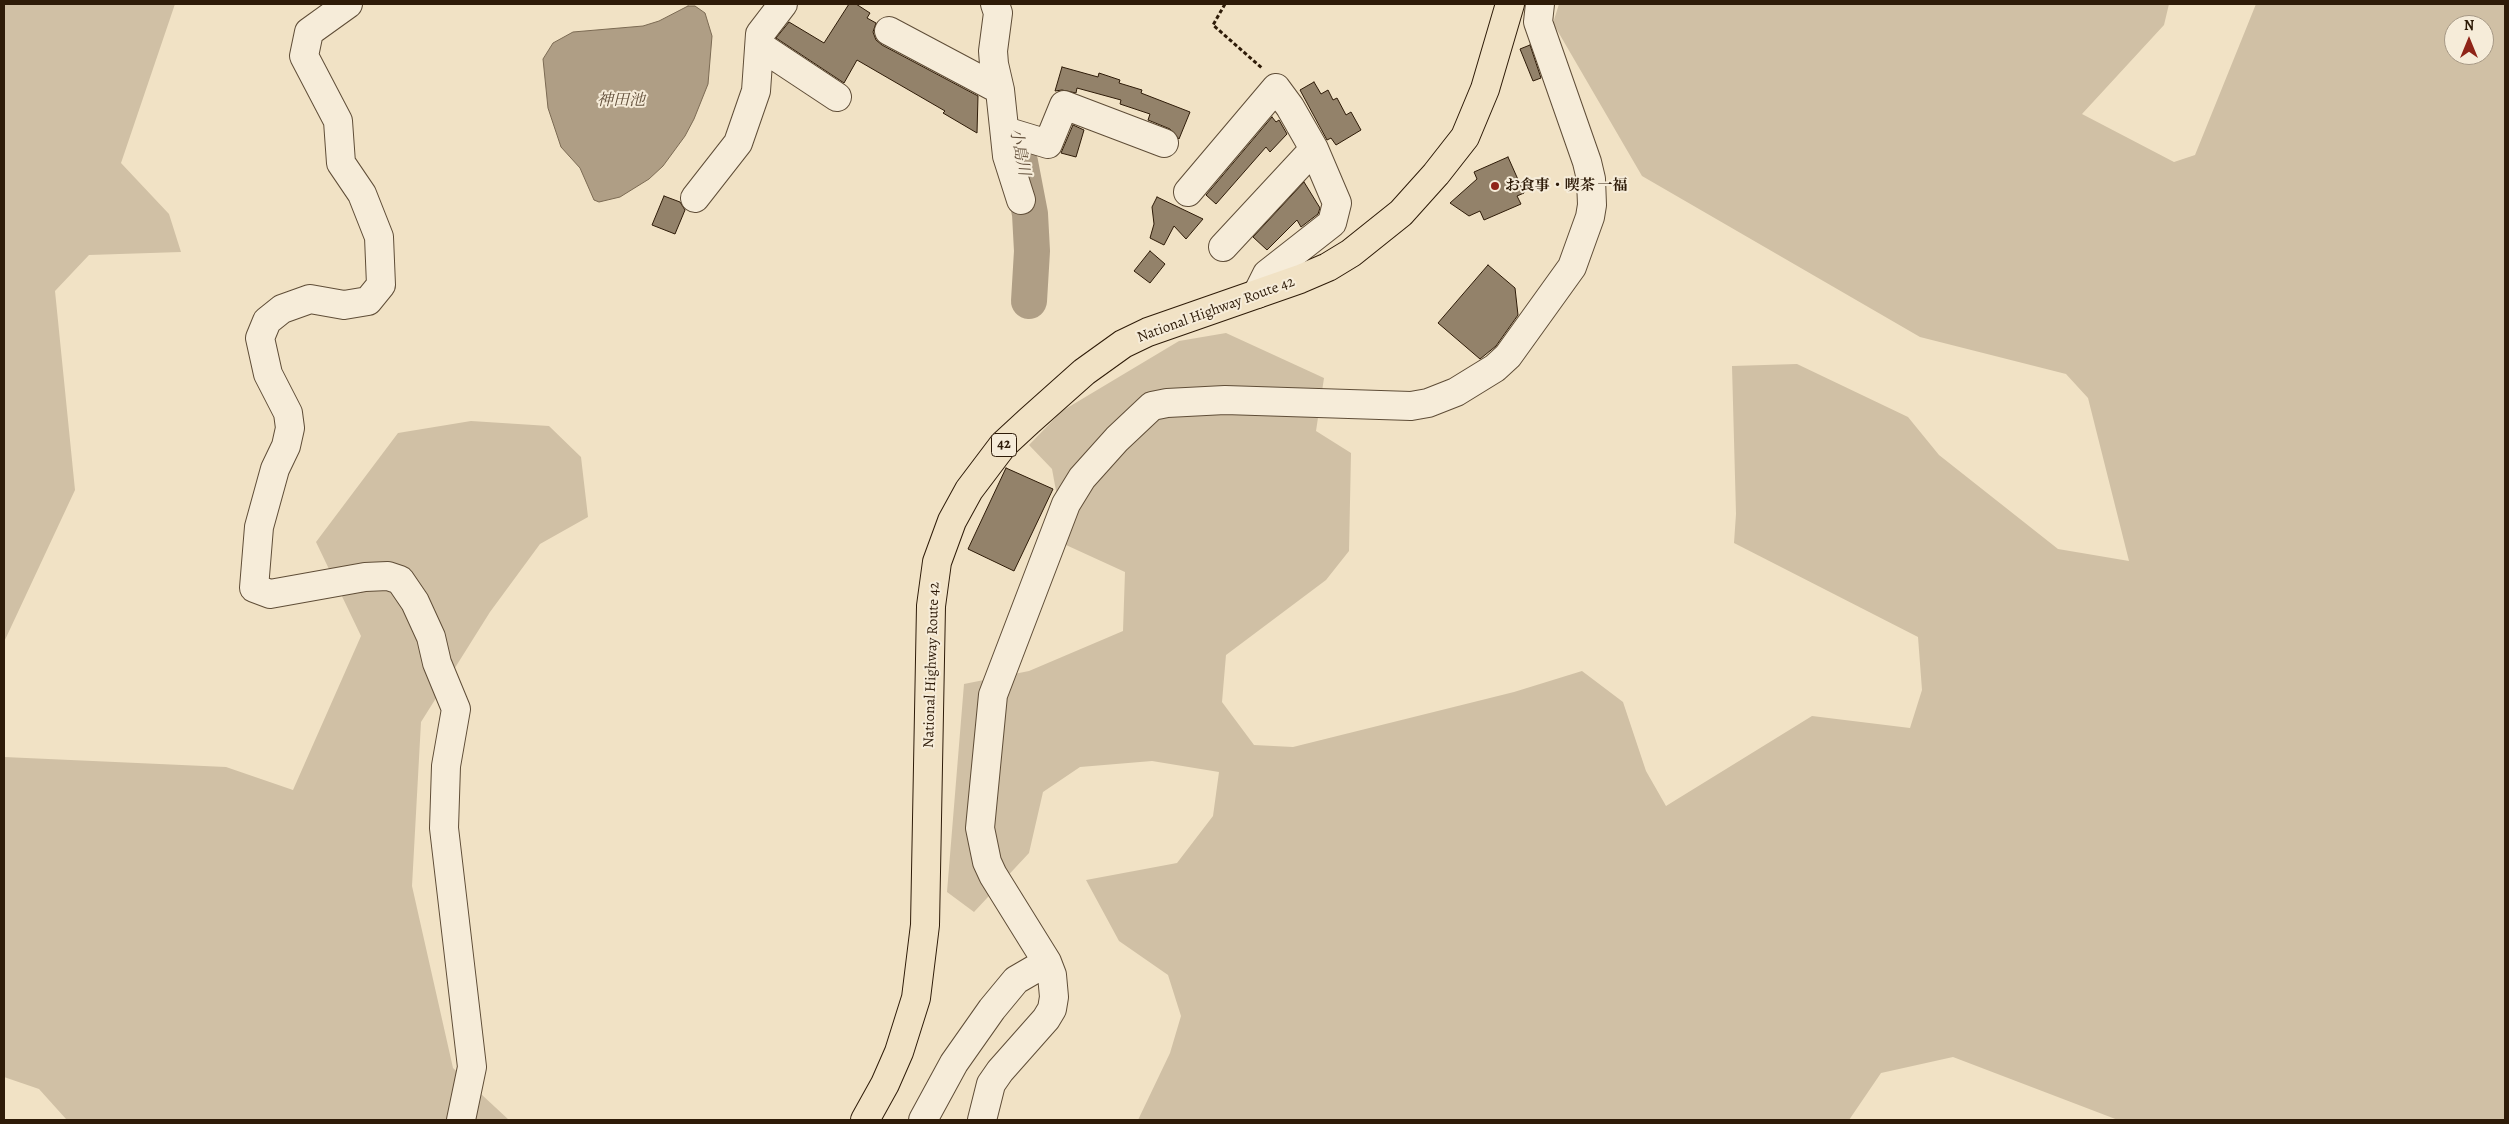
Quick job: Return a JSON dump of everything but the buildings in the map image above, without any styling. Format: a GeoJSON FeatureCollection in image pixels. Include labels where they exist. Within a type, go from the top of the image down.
{"type":"FeatureCollection","features":[{"type":"Feature","properties":{"kind":"highway","name":"National Highway Route 42"},"geometry":{"type":"LineString","coordinates":[[865,1120],[885,1084],[899,1052],[916,998],[925,925],[931,606],[937,562],[952,521],[974,482],[1003,445],[1063,390],[1101,359],[1148,332],[1314,273],[1351,254],[1401,213],[1436,174],[1465,137],[1475,116],[1510,4]]}},
{"type":"Feature","properties":{"kind":"street"},"geometry":{"type":"LineString","coordinates":[[348,4],[309,32],[304,56],[338,121],[341,163],[362,194],[379,237],[381,285],[368,301],[344,305],[310,299],[282,309],[268,321],[260,338],[268,374],[288,413],[290,428],[286,446],[275,469],[259,527],[254,588],[270,594],[365,577],[388,576],[400,580],[415,602],[431,637],[437,663],[456,709],[446,766],[444,828],[472,1068],[461,1120]]}},
{"type":"Feature","properties":{"kind":"street"},"geometry":{"type":"LineString","coordinates":[[695,198],[738,143],[756,91],[759,38],[762,30],[783,4]]}},
{"type":"Feature","properties":{"kind":"street"},"geometry":{"type":"LineString","coordinates":[[995,4],[998,13],[993,51],[1000,90],[1007,156],[1021,200]]}},
{"type":"Feature","properties":{"kind":"street"},"geometry":{"type":"LineString","coordinates":[[982,1120],[991,1084],[1009,1060],[1038,1029],[1052,1009],[1054,987],[1047,962],[993,875],[987,862],[980,828],[993,695],[1066,504],[1082,478],[1117,439],[1152,406],[1167,403],[1225,400],[1410,406],[1428,403],[1456,392],[1495,368],[1508,356],[1572,266],[1590,217],[1592,205],[1591,179],[1587,162],[1538,22],[1540,4]]}},
{"type":"Feature","properties":{"kind":"street"},"geometry":{"type":"LineString","coordinates":[[890,31],[1000,90]]}},
{"type":"Feature","properties":{"kind":"street"},"geometry":{"type":"LineString","coordinates":[[760,46],[837,97]]}},
{"type":"Feature","properties":{"kind":"street"},"geometry":{"type":"LineString","coordinates":[[1188,192],[1276,88],[1290,107],[1314,149],[1337,203],[1335,216],[1328,227],[1267,274],[1257,294]]}},
{"type":"Feature","properties":{"kind":"street"},"geometry":{"type":"LineString","coordinates":[[1005,131],[1048,144],[1064,106],[1164,143]]}},
{"type":"Feature","properties":{"kind":"street"},"geometry":{"type":"LineString","coordinates":[[1222,247],[1314,149]]}},
{"type":"Feature","properties":{"kind":"street"},"geometry":{"type":"LineString","coordinates":[[924,1120],[954,1063],[992,1009],[1016,980],[1047,962]]}},
{"type":"Feature","properties":{"kind":"path"},"geometry":{"type":"LineString","coordinates":[[1225,4],[1212,25],[1272,76],[1276,88]]}},
{"type":"Feature","properties":{"kind":"shaded area"},"geometry":{"type":"Polygon","coordinates":[[[4,4],[175,4],[121,163],[169,214],[181,252],[89,255],[55,291],[75,490],[4,642],[4,4]]]}},
{"type":"Feature","properties":{"kind":"shaded area"},"geometry":{"type":"Polygon","coordinates":[[[1559,4],[2169,4],[2164,25],[2082,114],[2174,162],[2195,155],[2256,4],[2505,4],[2505,1120],[2118,1120],[1953,1057],[1881,1073],[1849,1120],[1138,1120],[1170,1053],[1181,1016],[1168,975],[1119,941],[1086,880],[1177,863],[1213,816],[1219,772],[1152,761],[1080,767],[1043,792],[1029,853],[974,912],[947,892],[964,684],[1029,671],[1123,631],[1125,572],[1066,545],[1052,469],[1029,445],[1062,411],[1179,341],[1226,333],[1324,378],[1316,431],[1351,453],[1349,551],[1326,580],[1226,655],[1222,702],[1254,745],[1293,747],[1514,692],[1582,671],[1623,702],[1646,771],[1666,806],[1812,716],[1910,728],[1922,690],[1918,637],[1734,543],[1736,514],[1732,366],[1797,364],[1908,417],[1939,455],[2058,549],[2129,561],[2088,398],[2066,374],[1920,337],[1642,176],[1553,23],[1559,4]]]}},
{"type":"Feature","properties":{"kind":"shaded area"},"geometry":{"type":"Polygon","coordinates":[[[471,421],[549,426],[581,457],[588,517],[540,544],[490,612],[421,722],[412,886],[453,1068],[509,1120],[66,1119],[39,1089],[4,1077],[4,757],[226,767],[293,790],[361,636],[316,542],[398,433],[471,421]]]}},
{"type":"Feature","properties":{"kind":"water","name":"神田池"},"geometry":{"type":"Polygon","coordinates":[[[688,6],[695,6],[705,13],[712,36],[708,84],[694,119],[685,136],[663,166],[649,179],[620,197],[599,202],[594,200],[580,168],[561,147],[548,108],[543,59],[553,43],[573,32],[643,26],[659,21],[688,6]]]}},
{"type":"Feature","properties":{"kind":"waterway","name":"小島川"},"geometry":{"type":"LineString","coordinates":[[1020,162],[1030,214],[1032,251],[1029,301]]}},
{"type":"Feature","properties":{"kind":"place","name":"お食事・喫茶 一福"},"geometry":{"type":"Point","coordinates":[1495,186]}}]}
